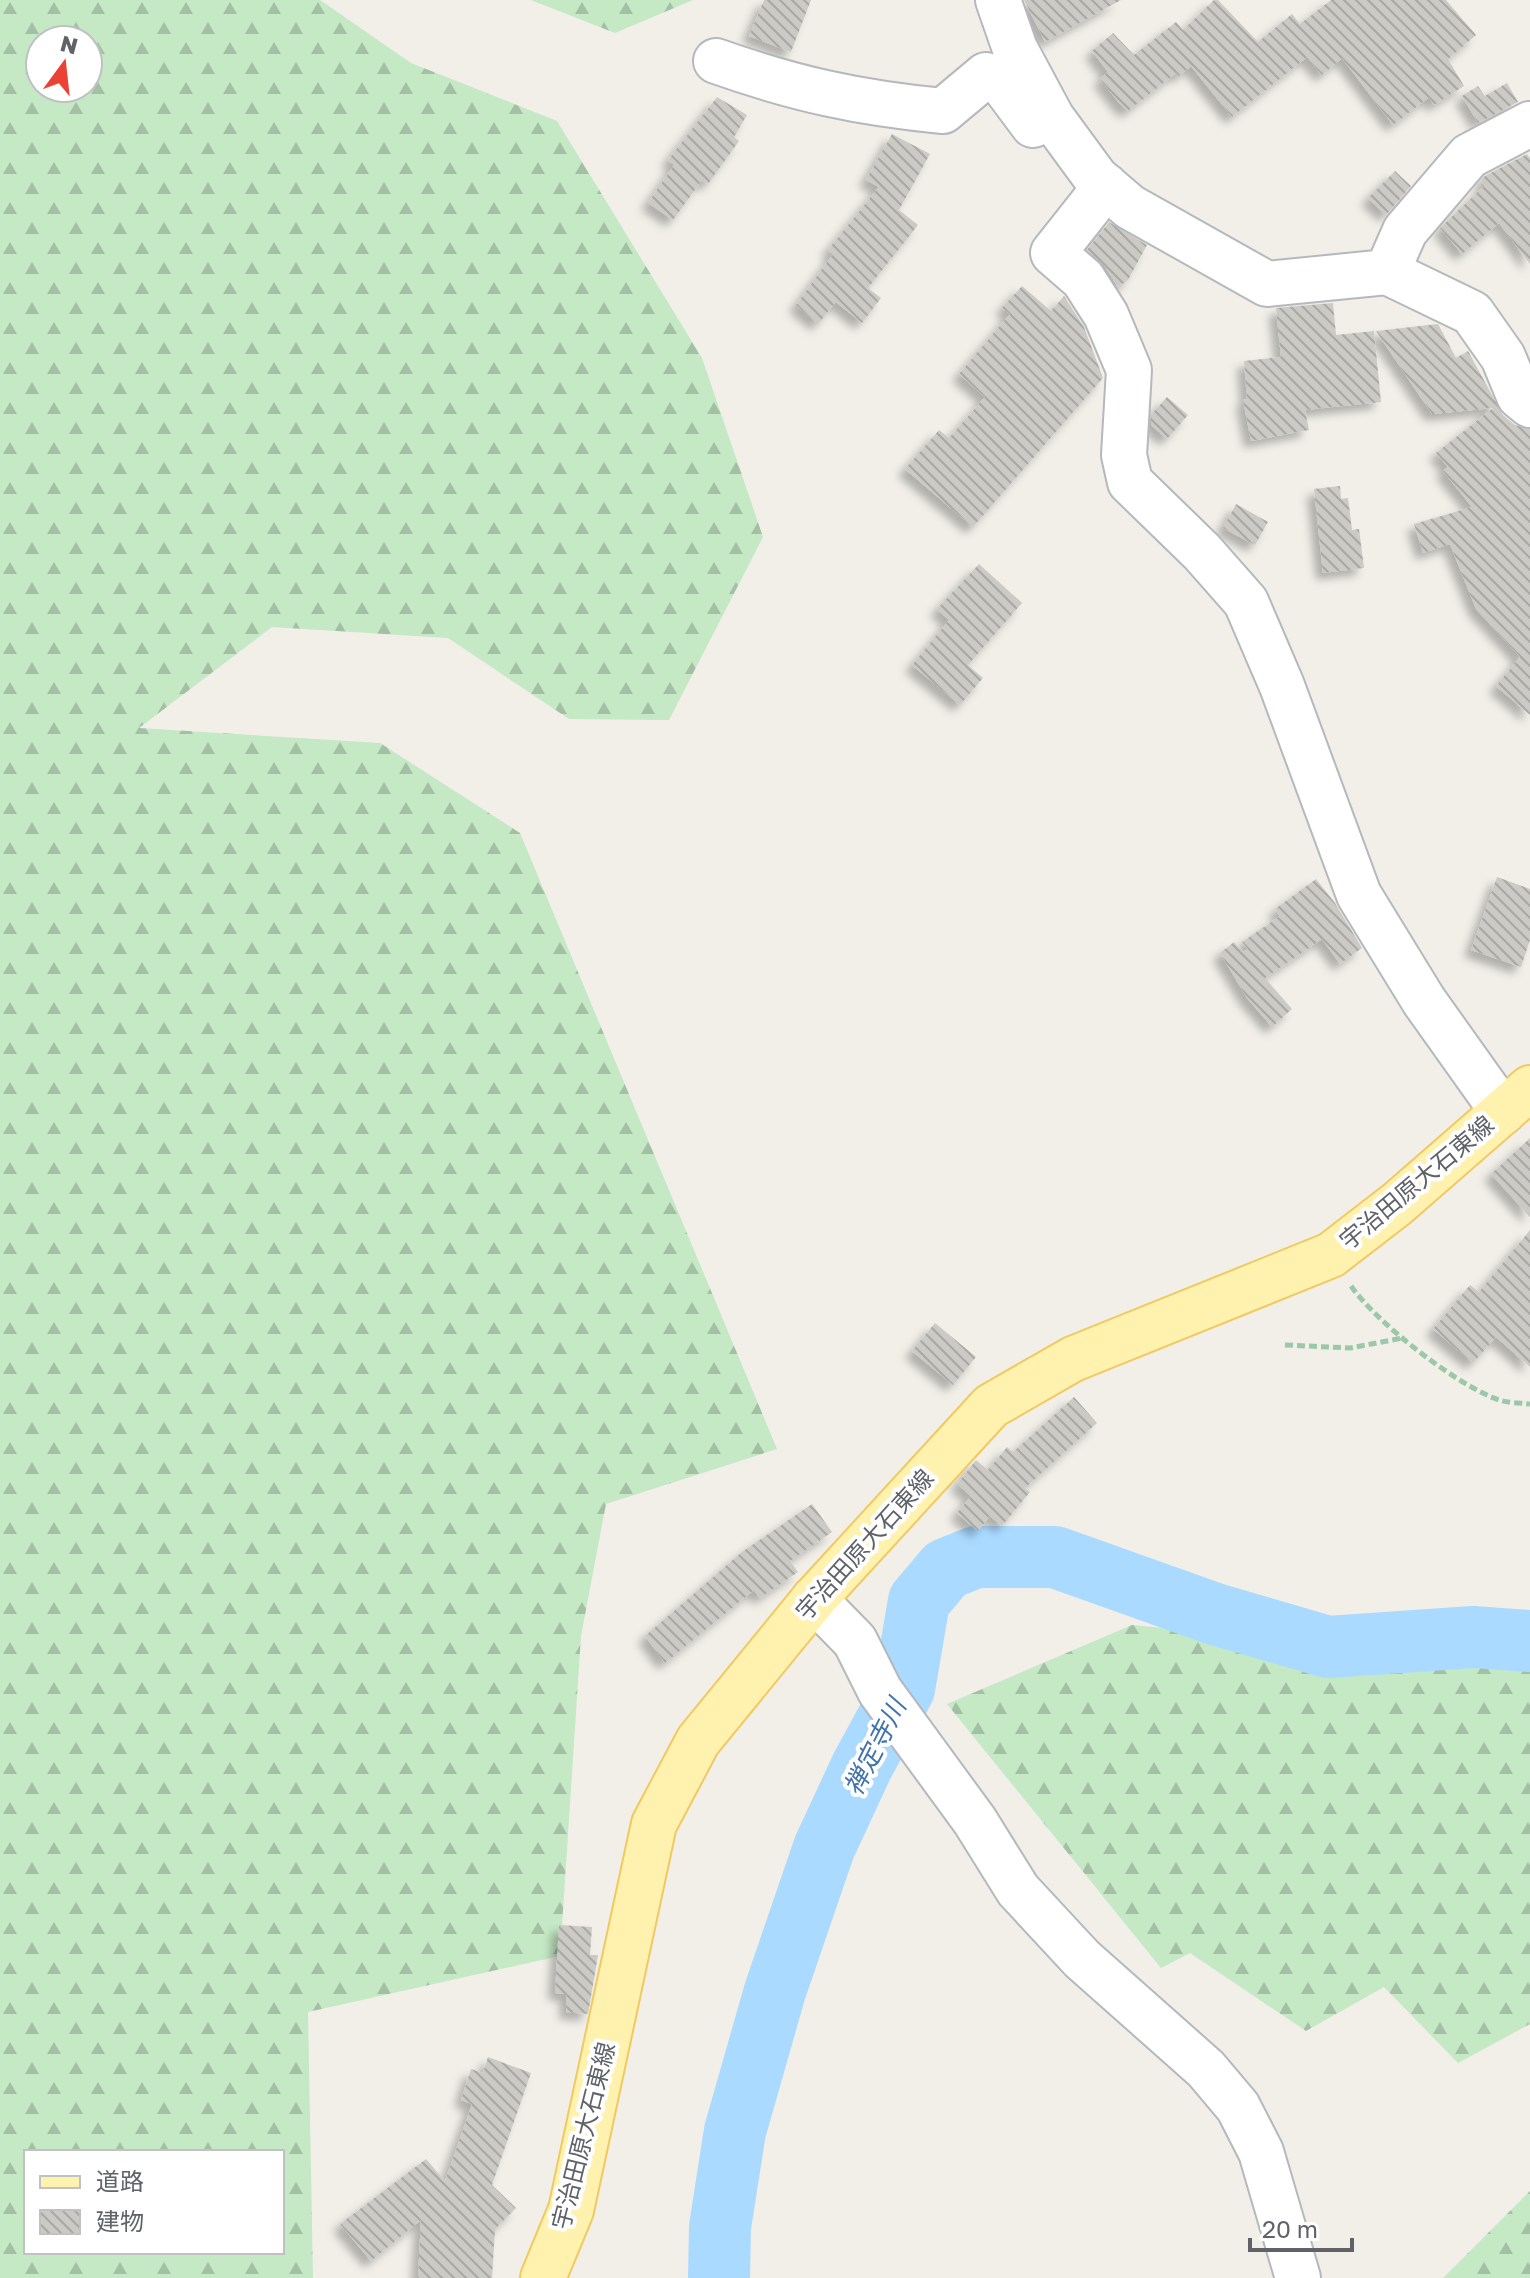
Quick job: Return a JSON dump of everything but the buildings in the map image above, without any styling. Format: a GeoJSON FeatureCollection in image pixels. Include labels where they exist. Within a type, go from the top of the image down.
{"type":"FeatureCollection","features":[{"type":"Feature","properties":{"kind":"main road","name":"宇治田原大石東線"},"geometry":{"type":"LineString","coordinates":[[543,2278],[571,2210],[654,1824],[698,1741],[814,1599],[991,1406],[1073,1359],[1331,1255],[1397,1204],[1516,1100]]}},
{"type":"Feature","properties":{"kind":"street"},"geometry":{"type":"LineString","coordinates":[[998,0],[1015,49],[1062,131],[1106,186],[1130,207],[1267,284],[1387,272],[1472,313],[1503,357],[1519,396],[1530,405]]}},
{"type":"Feature","properties":{"kind":"street"},"geometry":{"type":"LineString","coordinates":[[716,61],[794,88],[886,106],[943,111],[986,75],[1001,82],[1046,140],[1062,131]]}},
{"type":"Feature","properties":{"kind":"street"},"geometry":{"type":"LineString","coordinates":[[1387,272],[1405,231],[1469,156],[1530,124]]}},
{"type":"Feature","properties":{"kind":"street"},"geometry":{"type":"LineString","coordinates":[[1106,186],[1053,253],[1083,279],[1106,315],[1129,370],[1124,455],[1130,482],[1202,552],[1246,602],[1282,686],[1359,895],[1424,1001],[1516,1100]]}},
{"type":"Feature","properties":{"kind":"street"},"geometry":{"type":"LineString","coordinates":[[814,1599],[855,1641],[890,1705],[975,1821],[1018,1890],[1082,1959],[1206,2069],[1238,2107],[1261,2152],[1298,2278]]}},
{"type":"Feature","properties":{"kind":"path"},"geometry":{"type":"LineString","coordinates":[[1331,1255],[1353,1290],[1404,1338],[1456,1378],[1500,1400],[1530,1404]]}},
{"type":"Feature","properties":{"kind":"path"},"geometry":{"type":"LineString","coordinates":[[1285,1345],[1350,1348],[1404,1338]]}},
{"type":"Feature","properties":{"kind":"green space"},"geometry":{"type":"Polygon","coordinates":[[[0,0],[320,0],[411,63],[557,121],[702,358],[763,537],[669,720],[569,719],[448,638],[272,627],[139,728],[380,743],[520,833],[777,1449],[606,1504],[581,1636],[560,1956],[308,2012],[313,2278],[0,2278],[0,0]]]}},
{"type":"Feature","properties":{"kind":"green space"},"geometry":{"type":"Polygon","coordinates":[[[531,0],[693,0],[615,33],[531,0]]]}},
{"type":"Feature","properties":{"kind":"green space"},"geometry":{"type":"Polygon","coordinates":[[[1132,1625],[1530,1662],[1530,2024],[1458,2063],[1384,1987],[1306,2031],[1190,1953],[1161,1968],[947,1704],[1132,1625]]]}},
{"type":"Feature","properties":{"kind":"green space"},"geometry":{"type":"Polygon","coordinates":[[[1530,2191],[1530,2278],[1443,2278],[1530,2191]]]}},
{"type":"Feature","properties":{"kind":"waterway","name":"禅定寺川"},"geometry":{"type":"LineString","coordinates":[[719,2278],[720,2227],[735,2131],[775,1991],[824,1848],[862,1766],[904,1689],[919,1601],[946,1569],[976,1557],[1055,1557],[1215,1614],[1328,1647],[1473,1637],[1530,1641]]}}]}
